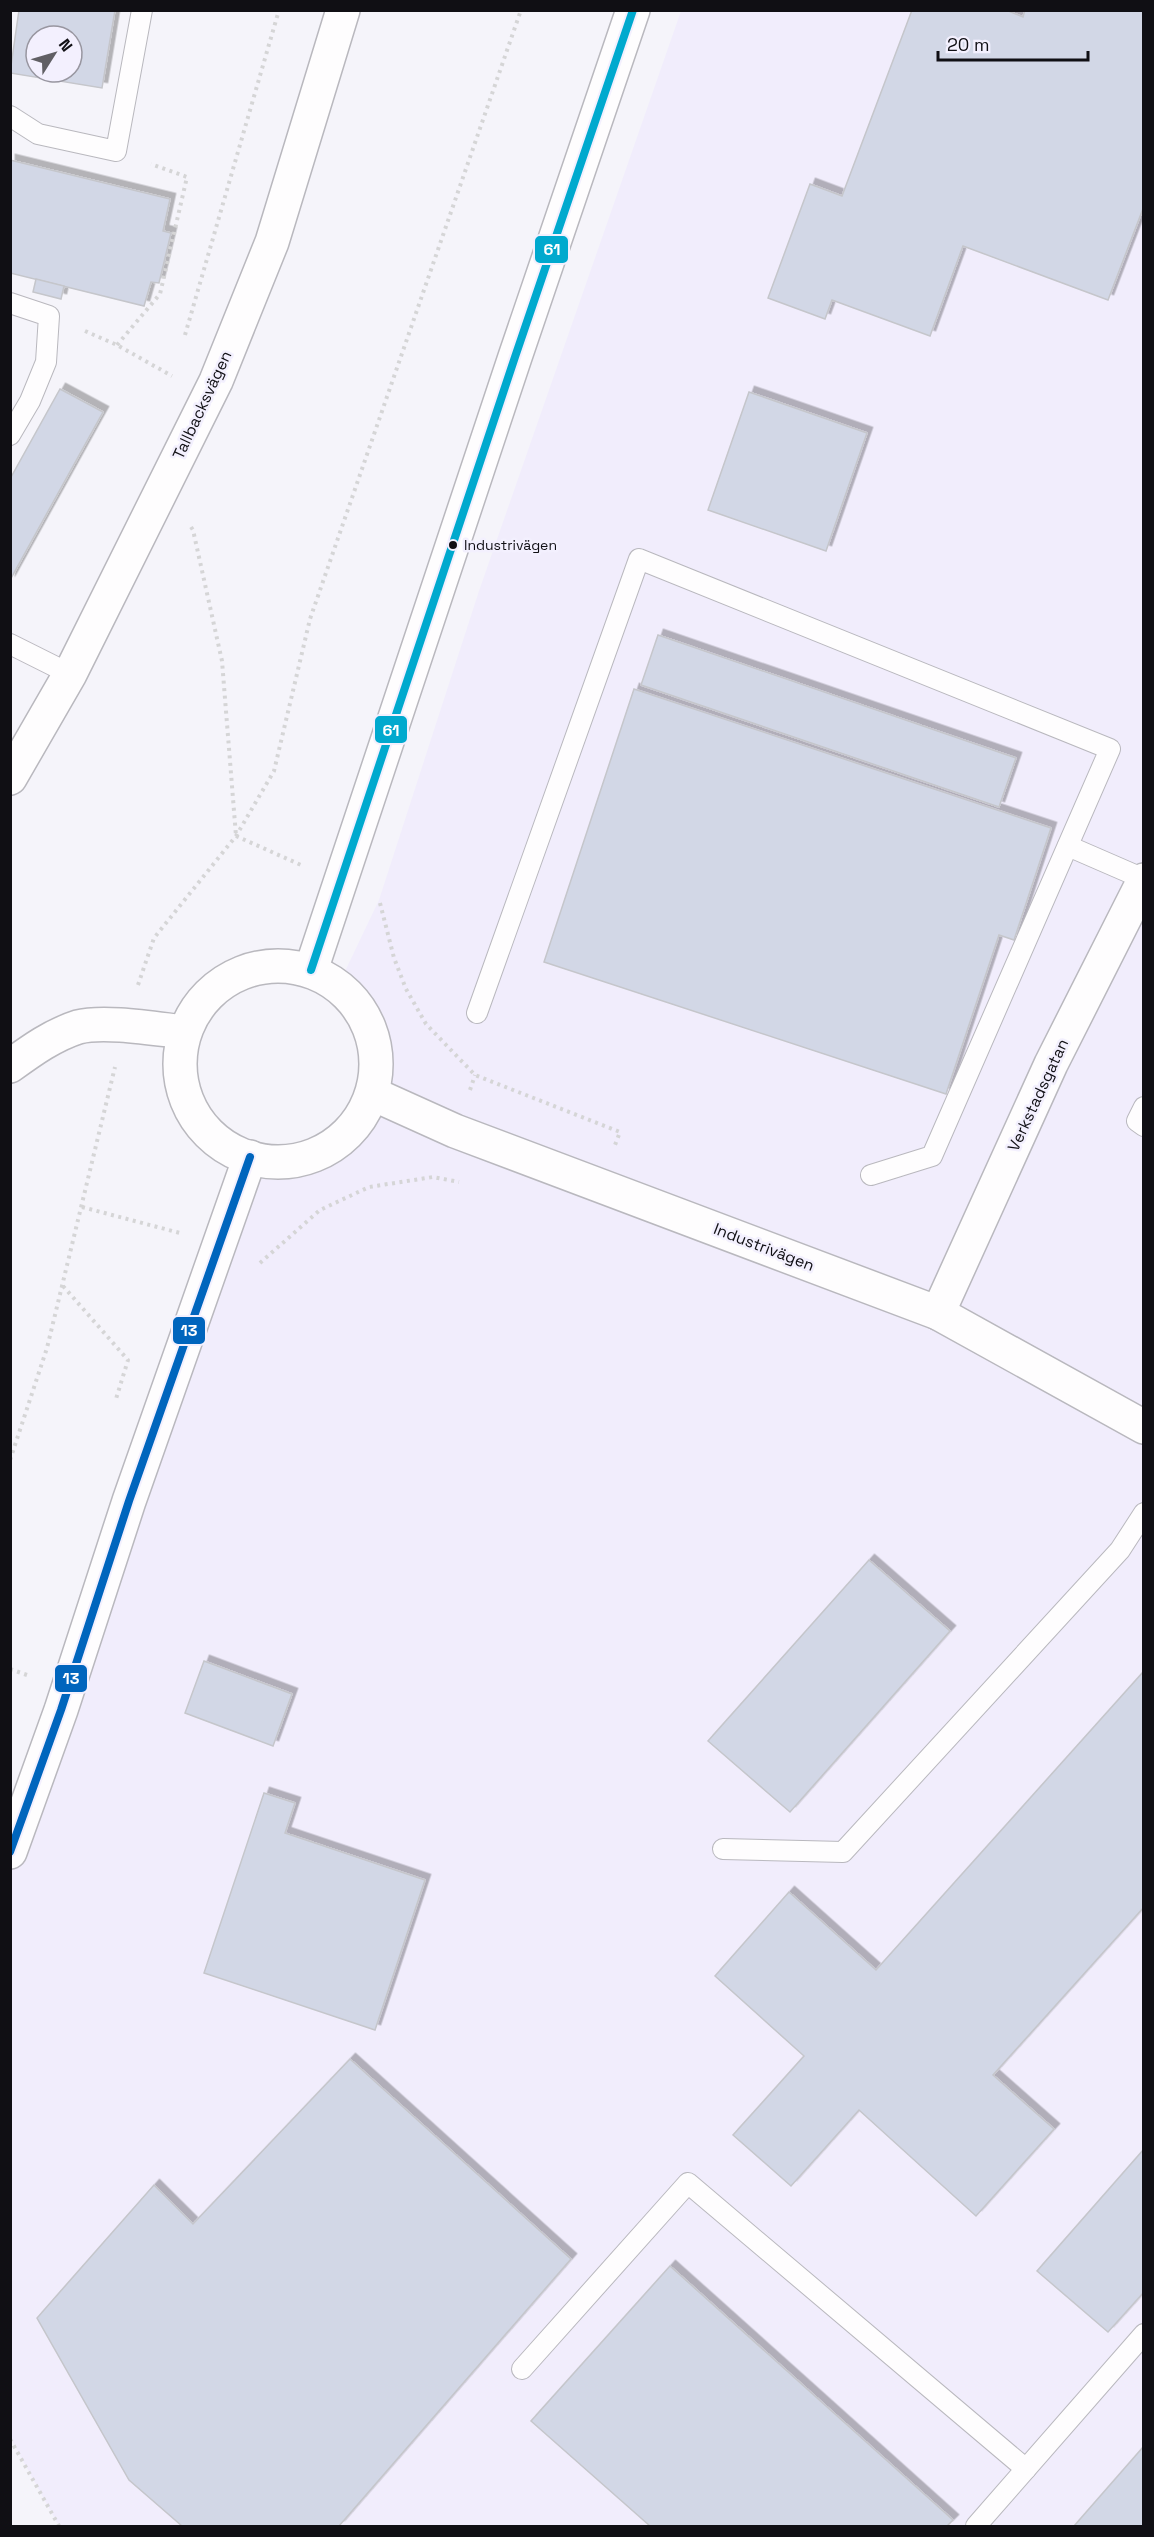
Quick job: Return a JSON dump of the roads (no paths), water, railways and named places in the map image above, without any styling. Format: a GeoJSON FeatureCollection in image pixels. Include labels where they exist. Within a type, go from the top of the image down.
{"type":"FeatureCollection","features":[{"type":"Feature","properties":{"kind":"street","name":"Tallbacksvägen"},"geometry":{"type":"LineString","coordinates":[[10,778],[70,674],[208,396],[272,242],[343,10]]}},
{"type":"Feature","properties":{"kind":"street"},"geometry":{"type":"LineString","coordinates":[[311,970],[633,10]]}},
{"type":"Feature","properties":{"kind":"street","name":"Verkstadsgatan"},"geometry":{"type":"LineString","coordinates":[[938,1313],[1051,1064],[1143,880]]}},
{"type":"Feature","properties":{"kind":"street"},"geometry":{"type":"LineString","coordinates":[[275,967],[311,970],[338,986],[354,1003],[368,1027],[376,1055],[373,1094],[359,1119],[326,1150],[299,1159],[276,1163],[250,1157],[228,1148],[206,1133],[192,1109],[183,1087],[179,1060],[184,1032],[202,1000],[236,975],[275,967]]}},
{"type":"Feature","properties":{"kind":"street"},"geometry":{"type":"LineString","coordinates":[[10,1066],[43,1042],[80,1027],[125,1025],[184,1032]]}},
{"type":"Feature","properties":{"kind":"street","name":"Industrivägen"},"geometry":{"type":"LineString","coordinates":[[373,1094],[455,1131],[938,1313],[1143,1426]]}},
{"type":"Feature","properties":{"kind":"street"},"geometry":{"type":"LineString","coordinates":[[10,1852],[250,1157]]}},
{"type":"Feature","properties":{"kind":"lane"},"geometry":{"type":"LineString","coordinates":[[10,116],[38,134],[116,151],[141,10]]}},
{"type":"Feature","properties":{"kind":"lane"},"geometry":{"type":"LineString","coordinates":[[10,303],[49,316],[46,362],[30,401],[10,435]]}},
{"type":"Feature","properties":{"kind":"lane"},"geometry":{"type":"LineString","coordinates":[[477,1012],[639,559],[1110,749],[932,1156],[871,1175]]}},
{"type":"Feature","properties":{"kind":"lane"},"geometry":{"type":"LineString","coordinates":[[10,644],[70,674]]}},
{"type":"Feature","properties":{"kind":"lane"},"geometry":{"type":"LineString","coordinates":[[1068,846],[1143,880]]}},
{"type":"Feature","properties":{"kind":"lane"},"geometry":{"type":"LineString","coordinates":[[1143,1107],[1137,1121],[1143,1126]]}},
{"type":"Feature","properties":{"kind":"lane"},"geometry":{"type":"LineString","coordinates":[[723,1849],[843,1852],[1120,1550],[1143,1513]]}},
{"type":"Feature","properties":{"kind":"lane"},"geometry":{"type":"LineString","coordinates":[[522,2369],[688,2183],[1026,2469]]}},
{"type":"Feature","properties":{"kind":"lane"},"geometry":{"type":"LineString","coordinates":[[976,2526],[1143,2334]]}},
{"type":"Feature","properties":{"kind":"place","name":"Industrivägen"},"geometry":{"type":"Point","coordinates":[453,545]}}]}
